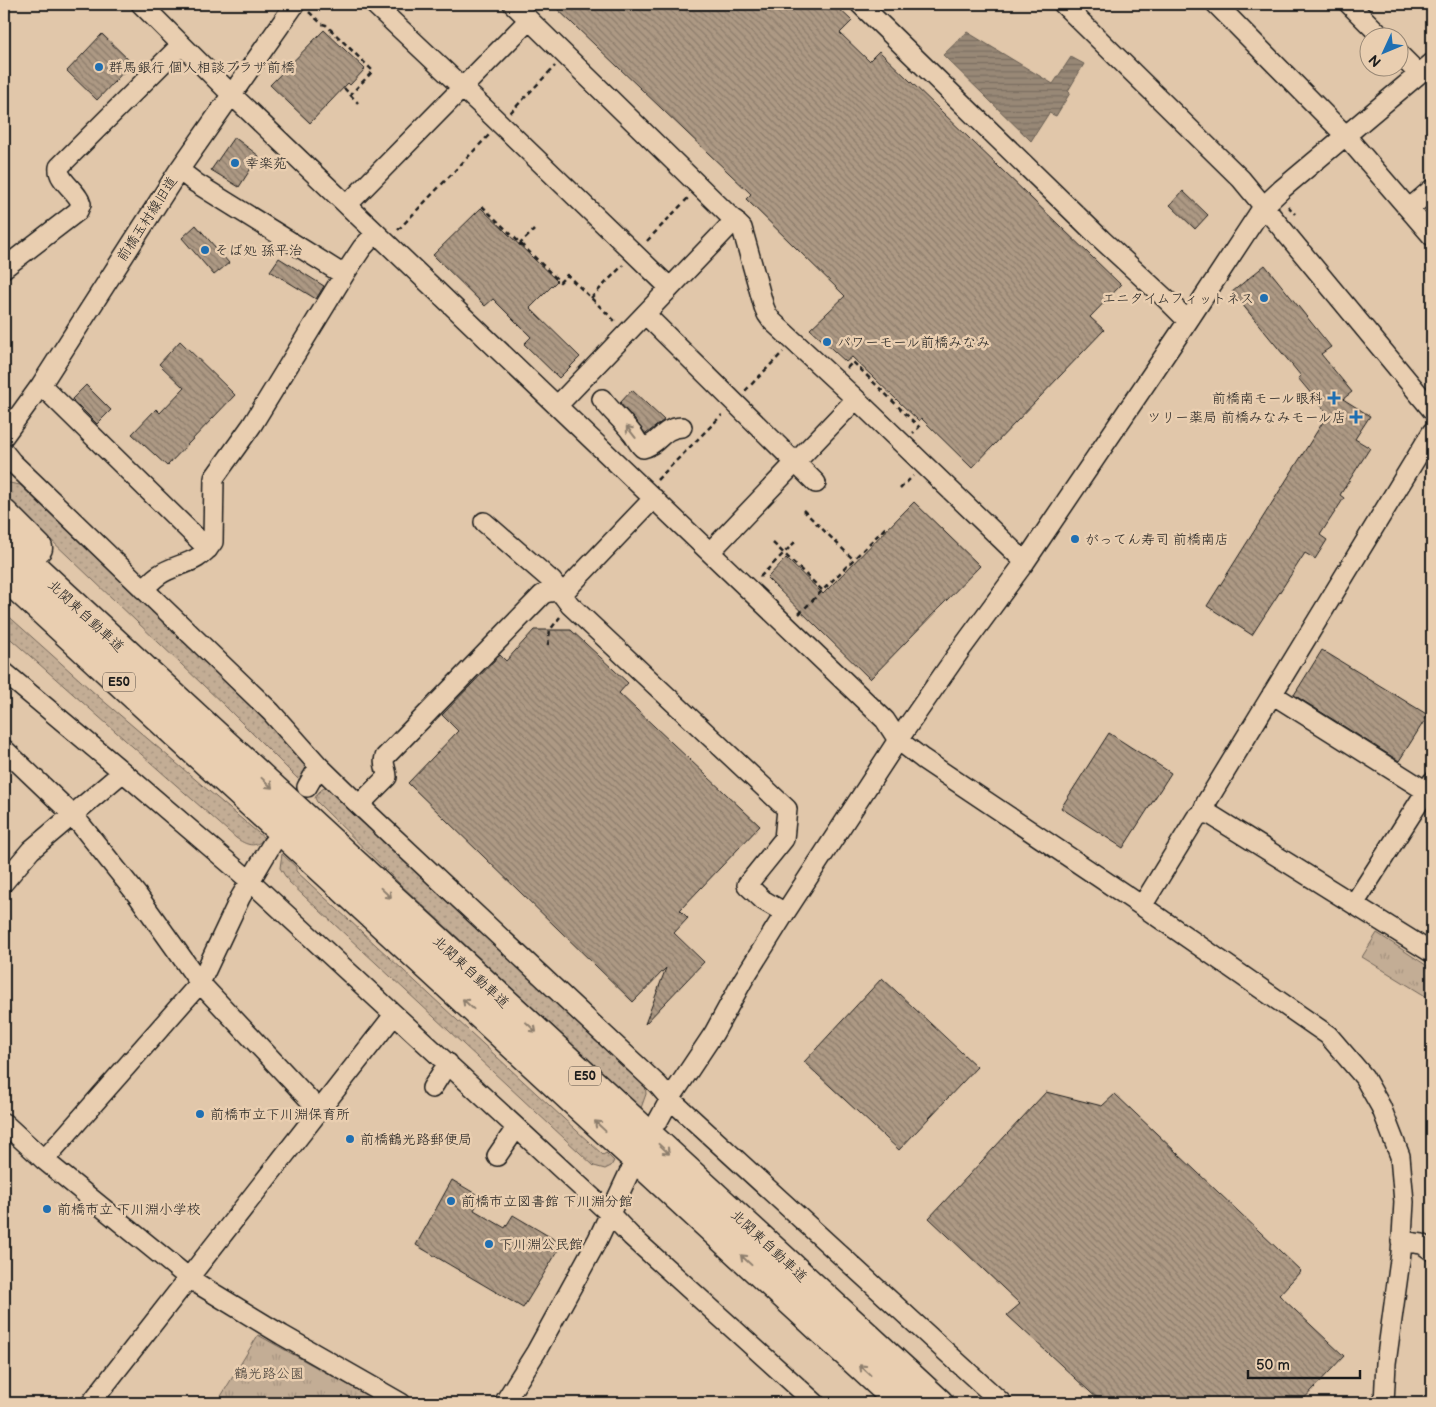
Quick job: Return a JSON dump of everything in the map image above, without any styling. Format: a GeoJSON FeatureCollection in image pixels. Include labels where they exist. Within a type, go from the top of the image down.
{"type":"FeatureCollection","features":[{"type":"Feature","properties":{"kind":"highway"},"geometry":{"type":"LineString","coordinates":[[4,514],[85,594],[231,750]]}},
{"type":"Feature","properties":{"kind":"highway","name":"北関東自動車道"},"geometry":{"type":"LineString","coordinates":[[4,540],[939,1403]]}},
{"type":"Feature","properties":{"kind":"highway","name":"北関東自動車道"},"geometry":{"type":"LineString","coordinates":[[4,575],[901,1403]]}},
{"type":"Feature","properties":{"kind":"highway"},"geometry":{"type":"LineString","coordinates":[[4,597],[235,788]]}},
{"type":"Feature","properties":{"kind":"street"},"geometry":{"type":"LineString","coordinates":[[141,4],[232,95],[885,720],[898,740],[922,759],[1142,906],[1328,1035],[1364,1077],[1381,1107],[1400,1156],[1404,1202],[1386,1363],[1384,1403]]}},
{"type":"Feature","properties":{"kind":"street"},"geometry":{"type":"LineString","coordinates":[[374,4],[670,288]]}},
{"type":"Feature","properties":{"kind":"street"},"geometry":{"type":"LineString","coordinates":[[513,4],[742,228],[766,314],[1025,562]]}},
{"type":"Feature","properties":{"kind":"street"},"geometry":{"type":"LineString","coordinates":[[860,4],[1102,240],[1188,321]]}},
{"type":"Feature","properties":{"kind":"street"},"geometry":{"type":"LineString","coordinates":[[1063,4],[1241,179],[1432,410]]}},
{"type":"Feature","properties":{"kind":"street"},"geometry":{"type":"LineString","coordinates":[[1216,4],[1345,135],[1410,208],[1432,236]]}},
{"type":"Feature","properties":{"kind":"street"},"geometry":{"type":"LineString","coordinates":[[1350,4],[1373,28]]}},
{"type":"Feature","properties":{"kind":"street","name":"前橋玉村線旧道"},"geometry":{"type":"LineString","coordinates":[[4,436],[41,385],[179,170],[232,95],[301,6]]}},
{"type":"Feature","properties":{"kind":"street"},"geometry":{"type":"LineString","coordinates":[[347,205],[529,20]]}},
{"type":"Feature","properties":{"kind":"street"},"geometry":{"type":"LineString","coordinates":[[4,268],[78,211],[81,204],[79,198],[59,175],[59,168],[181,45]]}},
{"type":"Feature","properties":{"kind":"street"},"geometry":{"type":"LineString","coordinates":[[658,1121],[670,1099],[714,1033],[743,980],[785,913],[898,740],[1025,562],[1263,207],[1282,188],[1426,68],[1408,58]]}},
{"type":"Feature","properties":{"kind":"street"},"geometry":{"type":"LineString","coordinates":[[179,170],[196,183],[344,275]]}},
{"type":"Feature","properties":{"kind":"street"},"geometry":{"type":"LineString","coordinates":[[1410,208],[1432,189]]}},
{"type":"Feature","properties":{"kind":"street"},"geometry":{"type":"LineString","coordinates":[[557,406],[735,220]]}},
{"type":"Feature","properties":{"kind":"street"},"geometry":{"type":"LineString","coordinates":[[144,589],[159,575],[192,562],[208,549],[212,542],[214,478],[252,425],[344,275],[362,248],[376,233]]}},
{"type":"Feature","properties":{"kind":"street"},"geometry":{"type":"LineString","coordinates":[[645,314],[816,483]]}},
{"type":"Feature","properties":{"kind":"street"},"geometry":{"type":"LineString","coordinates":[[41,385],[208,549]]}},
{"type":"Feature","properties":{"kind":"street"},"geometry":{"type":"LineString","coordinates":[[602,399],[611,412],[633,433],[643,448],[650,446],[667,430],[673,427],[682,427]]}},
{"type":"Feature","properties":{"kind":"street"},"geometry":{"type":"LineString","coordinates":[[710,552],[856,399]]}},
{"type":"Feature","properties":{"kind":"street"},"geometry":{"type":"LineString","coordinates":[[1142,906],[1196,818],[1202,813],[1206,803],[1432,432]]}},
{"type":"Feature","properties":{"kind":"street"},"geometry":{"type":"LineString","coordinates":[[4,452],[12,462],[271,712],[320,766],[359,805],[651,1078],[670,1099],[1002,1403]]}},
{"type":"Feature","properties":{"kind":"street"},"geometry":{"type":"LineString","coordinates":[[359,805],[387,777],[384,765],[385,757],[542,595],[550,591],[560,592],[567,589],[654,498]]}},
{"type":"Feature","properties":{"kind":"street"},"geometry":{"type":"LineString","coordinates":[[484,522],[552,580],[576,610],[787,809],[784,839],[747,886],[763,900],[785,913]]}},
{"type":"Feature","properties":{"kind":"street"},"geometry":{"type":"LineString","coordinates":[[4,672],[249,880],[448,1063],[610,1214],[631,1236],[815,1403]]}},
{"type":"Feature","properties":{"kind":"street"},"geometry":{"type":"LineString","coordinates":[[1272,694],[1429,786],[1354,904]]}},
{"type":"Feature","properties":{"kind":"street"},"geometry":{"type":"LineString","coordinates":[[4,749],[73,815],[138,896],[200,983],[320,1111]]}},
{"type":"Feature","properties":{"kind":"street"},"geometry":{"type":"LineString","coordinates":[[307,787],[320,766]]}},
{"type":"Feature","properties":{"kind":"street"},"geometry":{"type":"LineString","coordinates":[[4,882],[31,850],[123,772]]}},
{"type":"Feature","properties":{"kind":"street"},"geometry":{"type":"LineString","coordinates":[[1202,813],[1212,815],[1432,953]]}},
{"type":"Feature","properties":{"kind":"street"},"geometry":{"type":"LineString","coordinates":[[44,1160],[200,983],[249,880],[272,844]]}},
{"type":"Feature","properties":{"kind":"street"},"geometry":{"type":"LineString","coordinates":[[91,1403],[190,1279],[394,1015]]}},
{"type":"Feature","properties":{"kind":"street"},"geometry":{"type":"LineString","coordinates":[[432,1088],[448,1063]]}},
{"type":"Feature","properties":{"kind":"street"},"geometry":{"type":"LineString","coordinates":[[4,1123],[44,1160],[190,1279],[282,1335],[401,1403]]}},
{"type":"Feature","properties":{"kind":"street"},"geometry":{"type":"LineString","coordinates":[[497,1156],[516,1128]]}},
{"type":"Feature","properties":{"kind":"street"},"geometry":{"type":"LineString","coordinates":[[504,1403],[550,1326],[598,1239],[629,1173]]}},
{"type":"Feature","properties":{"kind":"street"},"geometry":{"type":"LineString","coordinates":[[1401,1241],[1422,1244],[1432,1250]]}},
{"type":"Feature","properties":{"kind":"path"},"geometry":{"type":"LineString","coordinates":[[301,6],[322,24],[326,25],[373,71],[350,95]]}},
{"type":"Feature","properties":{"kind":"path"},"geometry":{"type":"LineString","coordinates":[[395,232],[566,56]]}},
{"type":"Feature","properties":{"kind":"path"},"geometry":{"type":"LineString","coordinates":[[344,88],[358,103]]}},
{"type":"Feature","properties":{"kind":"path"},"geometry":{"type":"LineString","coordinates":[[591,298],[700,186]]}},
{"type":"Feature","properties":{"kind":"path"},"geometry":{"type":"LineString","coordinates":[[482,206],[560,282],[567,275],[616,323],[615,325]]}},
{"type":"Feature","properties":{"kind":"path"},"geometry":{"type":"LineString","coordinates":[[520,244],[534,230]]}},
{"type":"Feature","properties":{"kind":"path"},"geometry":{"type":"LineString","coordinates":[[803,510],[853,559]]}},
{"type":"Feature","properties":{"kind":"path"},"geometry":{"type":"LineString","coordinates":[[796,617],[888,525]]}},
{"type":"Feature","properties":{"kind":"path"},"geometry":{"type":"LineString","coordinates":[[758,580],[795,542]]}},
{"type":"Feature","properties":{"kind":"path"},"geometry":{"type":"LineString","coordinates":[[773,543],[822,590]]}},
{"type":"Feature","properties":{"kind":"green space"},"geometry":{"type":"Polygon","coordinates":[[[4,482],[20,485],[266,721],[305,763],[307,768],[301,782],[225,706],[4,495],[4,482]]]}},
{"type":"Feature","properties":{"kind":"green space"},"geometry":{"type":"Polygon","coordinates":[[[4,612],[100,698],[264,838],[258,844],[251,845],[236,838],[4,633],[4,612]]]}},
{"type":"Feature","properties":{"kind":"green space"},"geometry":{"type":"Polygon","coordinates":[[[328,787],[645,1084],[646,1094],[641,1108],[633,1103],[400,884],[317,802],[315,798],[317,794],[322,789],[328,787]]]}},
{"type":"Feature","properties":{"kind":"green space"},"geometry":{"type":"Polygon","coordinates":[[[282,854],[296,867],[296,871],[603,1155],[606,1153],[614,1161],[611,1166],[605,1169],[594,1166],[289,882],[280,868],[282,854]]]}},
{"type":"Feature","properties":{"kind":"green space"},"geometry":{"type":"Polygon","coordinates":[[[1377,933],[1432,969],[1432,1000],[1362,957],[1377,933]]]}},
{"type":"Feature","properties":{"kind":"green space","name":"鶴光路公園"},"geometry":{"type":"Polygon","coordinates":[[[258,1335],[381,1403],[217,1403],[258,1335]]]}},
{"type":"Feature","properties":{"kind":"shaded area"},"geometry":{"type":"Polygon","coordinates":[[[967,32],[1053,84],[1071,57],[1084,64],[1056,116],[1049,113],[1031,141],[943,55],[967,32]]]}},
{"type":"Feature","properties":{"kind":"building"},"geometry":{"type":"Polygon","coordinates":[[[552,4],[834,4],[852,21],[840,33],[869,61],[879,51],[1121,285],[1090,317],[1104,330],[972,468],[921,418],[919,421],[852,357],[846,362],[810,329],[845,296],[746,199],[751,194],[552,4]]]}},
{"type":"Feature","properties":{"kind":"building"},"geometry":{"type":"Polygon","coordinates":[[[324,30],[365,69],[350,85],[348,83],[310,123],[270,85],[324,30]]]}},
{"type":"Feature","properties":{"kind":"building","name":"群馬銀行 個人相談プラザ前橋"},"geometry":{"type":"Polygon","coordinates":[[[102,34],[132,63],[97,100],[67,71],[102,34]]]}},
{"type":"Feature","properties":{"kind":"building","name":"幸楽苑"},"geometry":{"type":"Polygon","coordinates":[[[234,137],[259,156],[239,187],[211,170],[234,137]]]}},
{"type":"Feature","properties":{"kind":"building"},"geometry":{"type":"Polygon","coordinates":[[[1183,191],[1208,215],[1195,229],[1170,205],[1183,191]]]}},
{"type":"Feature","properties":{"kind":"building"},"geometry":{"type":"Polygon","coordinates":[[[481,208],[557,281],[530,308],[580,357],[559,378],[524,344],[531,337],[493,299],[485,306],[433,255],[481,208]]]}},
{"type":"Feature","properties":{"kind":"building","name":"そば処 孫平治"},"geometry":{"type":"Polygon","coordinates":[[[196,225],[229,263],[214,275],[182,238],[196,225]]]}},
{"type":"Feature","properties":{"kind":"building"},"geometry":{"type":"Polygon","coordinates":[[[279,258],[324,286],[316,299],[270,271],[279,258]]]}},
{"type":"Feature","properties":{"kind":"building"},"geometry":{"type":"Polygon","coordinates":[[[1265,265],[1331,347],[1321,354],[1352,392],[1343,399],[1370,416],[1355,439],[1370,448],[1340,495],[1344,498],[1320,535],[1327,540],[1315,559],[1305,553],[1252,635],[1207,606],[1328,414],[1298,378],[1301,376],[1232,292],[1265,265]]]}},
{"type":"Feature","properties":{"kind":"building"},"geometry":{"type":"Polygon","coordinates":[[[180,341],[235,395],[167,466],[132,434],[156,409],[160,413],[184,388],[159,364],[180,341]]]}},
{"type":"Feature","properties":{"kind":"building"},"geometry":{"type":"Polygon","coordinates":[[[86,385],[111,410],[97,424],[72,399],[86,385]]]}},
{"type":"Feature","properties":{"kind":"building"},"geometry":{"type":"Polygon","coordinates":[[[632,390],[664,420],[646,434],[620,403],[632,390]]]}},
{"type":"Feature","properties":{"kind":"building"},"geometry":{"type":"Polygon","coordinates":[[[914,502],[980,566],[870,679],[767,578],[786,558],[823,594],[914,502]]]}},
{"type":"Feature","properties":{"kind":"building"},"geometry":{"type":"Polygon","coordinates":[[[534,630],[571,630],[628,683],[619,693],[760,826],[680,910],[688,918],[674,933],[704,962],[645,1024],[666,968],[633,1002],[408,783],[458,731],[442,715],[500,655],[506,661],[534,630]]]}},
{"type":"Feature","properties":{"kind":"building"},"geometry":{"type":"Polygon","coordinates":[[[1322,650],[1428,715],[1399,761],[1294,695],[1322,650]]]}},
{"type":"Feature","properties":{"kind":"building"},"geometry":{"type":"Polygon","coordinates":[[[1109,733],[1171,773],[1123,848],[1061,808],[1109,733]]]}},
{"type":"Feature","properties":{"kind":"building"},"geometry":{"type":"Polygon","coordinates":[[[882,978],[977,1067],[899,1150],[804,1062],[882,978]]]}},
{"type":"Feature","properties":{"kind":"building"},"geometry":{"type":"Polygon","coordinates":[[[1046,1092],[1102,1106],[1115,1094],[1301,1271],[1279,1295],[1344,1356],[1300,1403],[1102,1403],[1007,1315],[1020,1304],[929,1218],[1046,1092]]]}},
{"type":"Feature","properties":{"kind":"building","name":"下川淵公民館"},"geometry":{"type":"Polygon","coordinates":[[[452,1180],[481,1197],[474,1210],[505,1228],[513,1215],[562,1244],[523,1308],[416,1245],[452,1180]]]}},
{"type":"Feature","properties":{"kind":"place","name":"群馬銀行 個人相談プラザ前橋"},"geometry":{"type":"Point","coordinates":[99,67]}},
{"type":"Feature","properties":{"kind":"place","name":"幸楽苑"},"geometry":{"type":"Point","coordinates":[235,163]}},
{"type":"Feature","properties":{"kind":"place","name":"そば処 孫平治"},"geometry":{"type":"Point","coordinates":[205,250]}},
{"type":"Feature","properties":{"kind":"place","name":"エニタイムフィットネス"},"geometry":{"type":"Point","coordinates":[1264,298]}},
{"type":"Feature","properties":{"kind":"place","name":"パワーモール前橋みなみ"},"geometry":{"type":"Point","coordinates":[827,342]}},
{"type":"Feature","properties":{"kind":"place","name":"前橋南モール眼科"},"geometry":{"type":"Point","coordinates":[1334,398]}},
{"type":"Feature","properties":{"kind":"place","name":"ツリー薬局 前橋みなみモール店"},"geometry":{"type":"Point","coordinates":[1356,417]}},
{"type":"Feature","properties":{"kind":"place","name":"がってん寿司 前橋南店"},"geometry":{"type":"Point","coordinates":[1075,539]}},
{"type":"Feature","properties":{"kind":"place","name":"前橋市立下川淵保育所"},"geometry":{"type":"Point","coordinates":[200,1114]}},
{"type":"Feature","properties":{"kind":"place","name":"前橋鶴光路郵便局"},"geometry":{"type":"Point","coordinates":[350,1139]}},
{"type":"Feature","properties":{"kind":"place","name":"前橋市立図書館 下川淵分館"},"geometry":{"type":"Point","coordinates":[451,1201]}},
{"type":"Feature","properties":{"kind":"place","name":"前橋市立 下川淵小学校"},"geometry":{"type":"Point","coordinates":[47,1209]}},
{"type":"Feature","properties":{"kind":"place","name":"下川淵公民館"},"geometry":{"type":"Point","coordinates":[489,1244]}}]}
